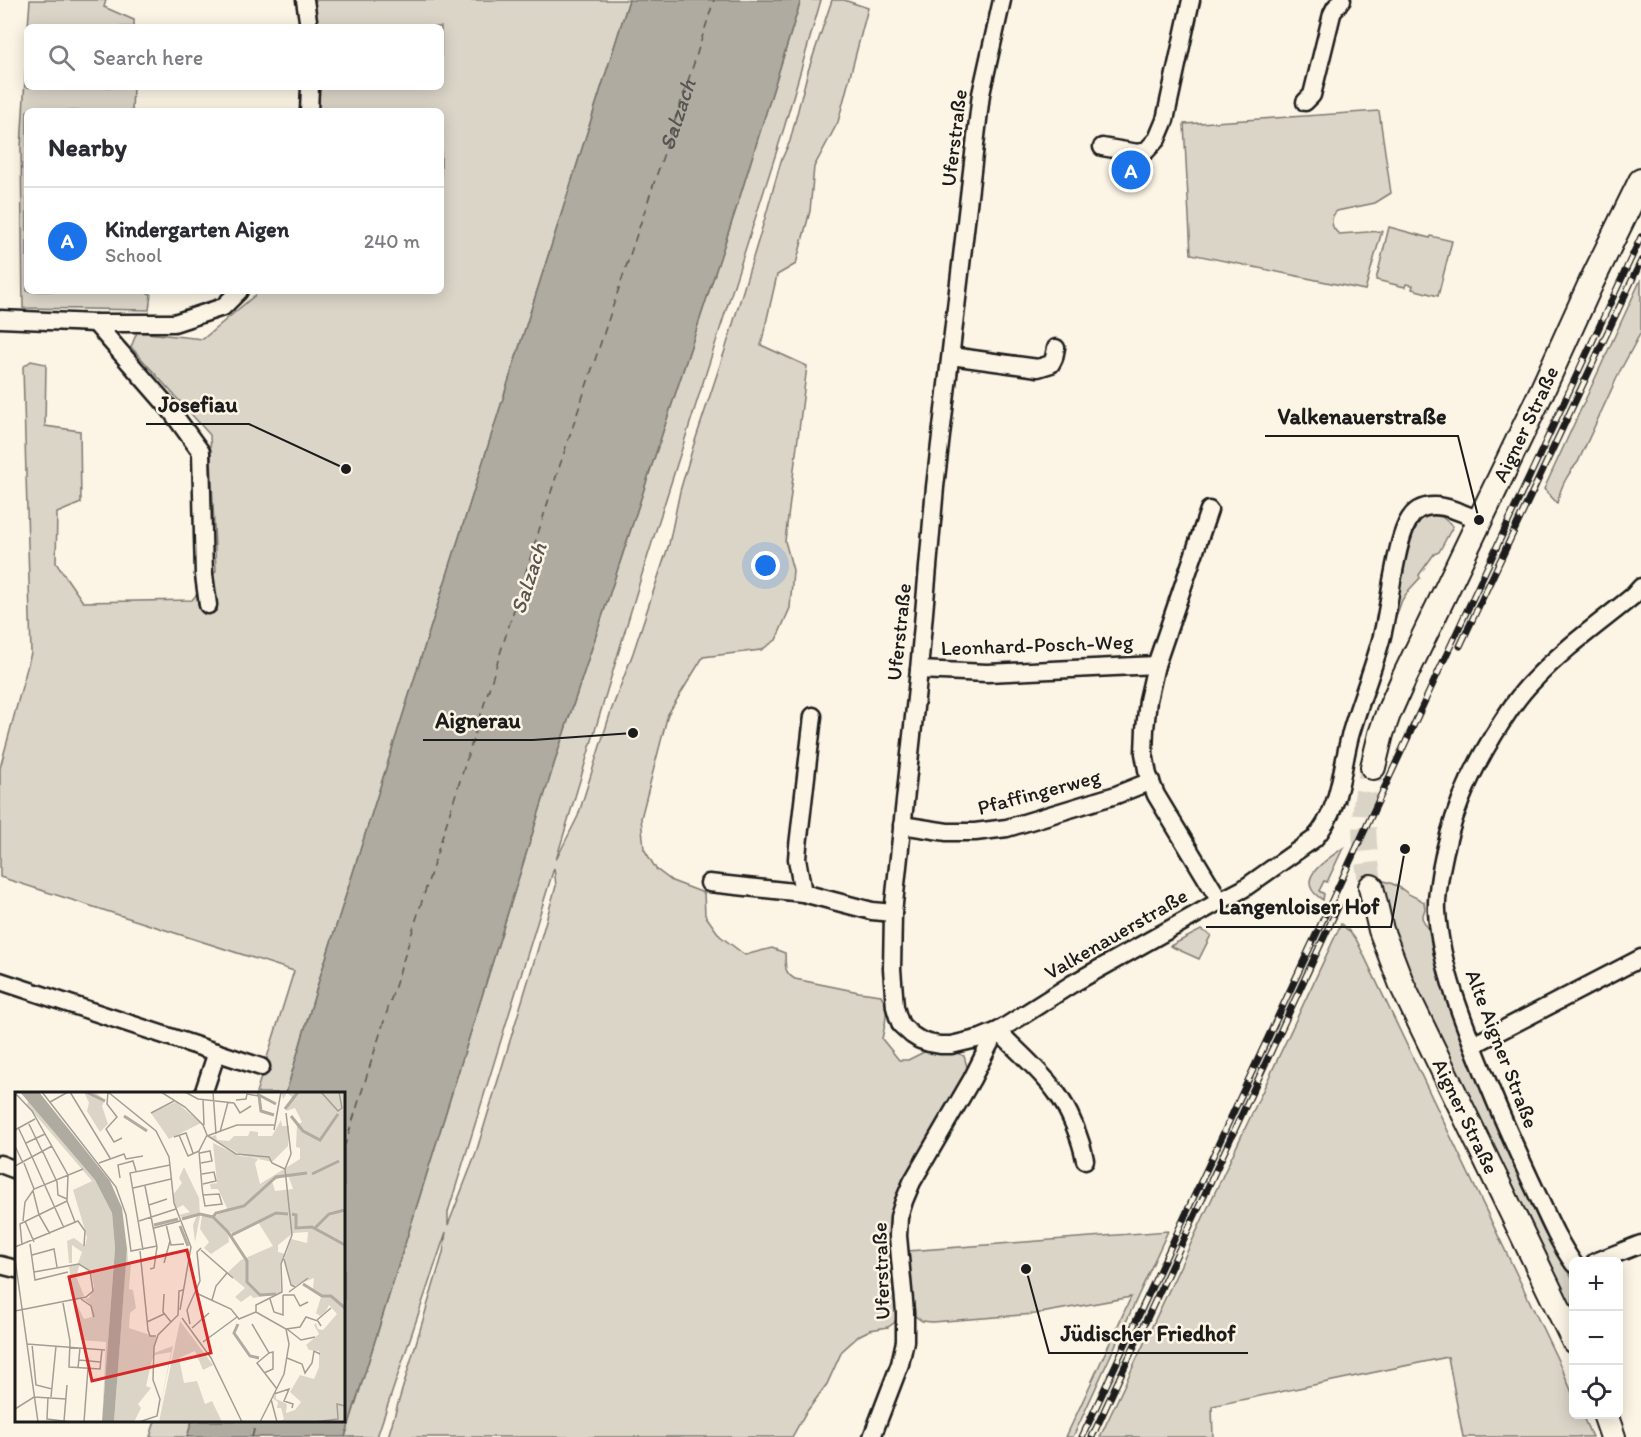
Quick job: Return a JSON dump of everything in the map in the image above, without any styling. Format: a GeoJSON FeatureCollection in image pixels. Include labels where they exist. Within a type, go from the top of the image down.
{"type":"FeatureCollection","features":[{"type":"Feature","properties":{"kind":"main road","name":"Aigner Straße"},"geometry":{"type":"LineString","coordinates":[[1373,766],[1388,714],[1641,181]]}},
{"type":"Feature","properties":{"kind":"main road","name":"Aigner Straße"},"geometry":{"type":"LineString","coordinates":[[1371,887],[1381,930],[1396,970],[1569,1331]]}},
{"type":"Feature","properties":{"kind":"main road"},"geometry":{"type":"LineString","coordinates":[[1607,1419],[1613,1437]]}},
{"type":"Feature","properties":{"kind":"street"},"geometry":{"type":"LineString","coordinates":[[305,0],[309,24]]}},
{"type":"Feature","properties":{"kind":"street","name":"Uferstraße"},"geometry":{"type":"LineString","coordinates":[[998,1032],[951,1045],[920,1040],[907,1031],[898,1017],[892,969],[893,913],[919,670],[935,487],[981,94],[1002,0]]}},
{"type":"Feature","properties":{"kind":"street"},"geometry":{"type":"LineString","coordinates":[[1102,147],[1138,153],[1146,151],[1157,139],[1165,120],[1191,0]]}},
{"type":"Feature","properties":{"kind":"street"},"geometry":{"type":"LineString","coordinates":[[1305,102],[1312,95],[1332,14],[1342,0]]}},
{"type":"Feature","properties":{"kind":"street"},"geometry":{"type":"LineString","coordinates":[[309,108],[310,90]]}},
{"type":"Feature","properties":{"kind":"street"},"geometry":{"type":"LineString","coordinates":[[0,318],[95,323],[174,323],[223,307],[235,294]]}},
{"type":"Feature","properties":{"kind":"street"},"geometry":{"type":"LineString","coordinates":[[95,323],[169,408],[201,452],[204,575],[208,604]]}},
{"type":"Feature","properties":{"kind":"street"},"geometry":{"type":"LineString","coordinates":[[951,356],[1038,368],[1051,364],[1056,348]]}},
{"type":"Feature","properties":{"kind":"street","name":"Valkenauerstraße"},"geometry":{"type":"LineString","coordinates":[[998,1032],[1071,984],[1243,890],[1309,843],[1322,830],[1329,819],[1350,737],[1381,639],[1396,558],[1410,516],[1428,506],[1452,510],[1479,520]]}},
{"type":"Feature","properties":{"kind":"street","name":"Leonhard-Posch-Weg"},"geometry":{"type":"LineString","coordinates":[[1209,510],[1156,665],[1148,700],[1144,740],[1146,768],[1156,795],[1220,901]]}},
{"type":"Feature","properties":{"kind":"street","name":"Alte Aigner Straße"},"geometry":{"type":"LineString","coordinates":[[1569,1257],[1561,1245],[1516,1149],[1473,1045],[1453,989],[1442,948],[1437,909],[1443,860],[1455,814],[1470,777],[1515,702],[1550,665],[1638,595]]}},
{"type":"Feature","properties":{"kind":"street","name":"Leonhard-Posch-Weg"},"geometry":{"type":"LineString","coordinates":[[919,670],[987,673],[1156,665]]}},
{"type":"Feature","properties":{"kind":"street"},"geometry":{"type":"LineString","coordinates":[[803,893],[798,846],[813,716]]}},
{"type":"Feature","properties":{"kind":"street","name":"Pfaffingerweg"},"geometry":{"type":"LineString","coordinates":[[902,825],[947,832],[975,832],[1006,828],[1116,795],[1151,781]]}},
{"type":"Feature","properties":{"kind":"street"},"geometry":{"type":"LineString","coordinates":[[710,883],[803,893],[872,911],[893,913]]}},
{"type":"Feature","properties":{"kind":"street"},"geometry":{"type":"LineString","coordinates":[[1473,1045],[1641,958]]}},
{"type":"Feature","properties":{"kind":"street"},"geometry":{"type":"LineString","coordinates":[[0,981],[261,1067]]}},
{"type":"Feature","properties":{"kind":"street"},"geometry":{"type":"LineString","coordinates":[[998,1032],[1060,1097],[1082,1147],[1085,1160]]}},
{"type":"Feature","properties":{"kind":"street","name":"Uferstraße"},"geometry":{"type":"LineString","coordinates":[[872,1437],[900,1364],[905,1341],[898,1236],[901,1210],[912,1182],[998,1032]]}},
{"type":"Feature","properties":{"kind":"street"},"geometry":{"type":"LineString","coordinates":[[951,1045],[968,1054],[972,1079]]}},
{"type":"Feature","properties":{"kind":"street"},"geometry":{"type":"LineString","coordinates":[[204,1092],[217,1052]]}},
{"type":"Feature","properties":{"kind":"street"},"geometry":{"type":"LineString","coordinates":[[0,1164],[15,1170]]}},
{"type":"Feature","properties":{"kind":"street"},"geometry":{"type":"LineString","coordinates":[[1608,1257],[1641,1244]]}},
{"type":"Feature","properties":{"kind":"street"},"geometry":{"type":"LineString","coordinates":[[0,1265],[15,1269]]}},
{"type":"Feature","properties":{"kind":"shaded area"},"geometry":{"type":"Polygon","coordinates":[[[30,0],[106,0],[104,7],[134,20],[134,24],[28,24],[30,0]]]}},
{"type":"Feature","properties":{"kind":"shaded area"},"geometry":{"type":"Polygon","coordinates":[[[315,0],[629,0],[320,977],[286,1092],[256,1092],[294,971],[0,877],[0,768],[31,653],[23,367],[31,361],[46,364],[45,426],[80,431],[81,503],[57,513],[56,563],[83,602],[192,600],[216,571],[210,435],[131,347],[137,332],[203,339],[256,294],[444,294],[444,108],[318,108],[320,90],[444,90],[444,24],[316,24],[315,0]]]}},
{"type":"Feature","properties":{"kind":"shaded area"},"geometry":{"type":"Polygon","coordinates":[[[801,0],[821,0],[784,128],[643,571],[556,860],[578,816],[611,711],[669,544],[680,491],[693,447],[726,347],[781,161],[790,141],[808,71],[832,0],[844,0],[868,8],[838,122],[814,167],[810,211],[796,264],[777,275],[761,345],[807,366],[785,541],[793,570],[790,608],[776,640],[761,650],[703,657],[668,714],[641,818],[644,849],[656,869],[672,881],[704,893],[705,915],[720,936],[745,955],[772,948],[785,953],[787,971],[795,979],[881,995],[886,1011],[882,1039],[899,1060],[908,1060],[928,1050],[949,1048],[964,1056],[968,1070],[900,1194],[901,1309],[894,1323],[860,1335],[842,1351],[827,1384],[805,1414],[792,1437],[388,1437],[443,1253],[446,1232],[377,1437],[345,1437],[559,748],[737,206],[801,0]],[[554,868],[448,1212],[448,1225],[475,1156],[556,886],[554,868]]]}},
{"type":"Feature","properties":{"kind":"shaded area"},"geometry":{"type":"Polygon","coordinates":[[[24,90],[133,90],[132,108],[24,108],[24,294],[151,294],[149,310],[23,308],[21,148],[24,90]]]}},
{"type":"Feature","properties":{"kind":"shaded area"},"geometry":{"type":"Polygon","coordinates":[[[1379,111],[1391,193],[1375,203],[1337,211],[1332,220],[1339,234],[1382,231],[1365,290],[1191,254],[1184,124],[1379,111]]]}},
{"type":"Feature","properties":{"kind":"shaded area"},"geometry":{"type":"Polygon","coordinates":[[[1389,227],[1430,238],[1431,236],[1452,241],[1438,296],[1412,289],[1413,285],[1406,284],[1405,287],[1376,280],[1389,227]]]}},
{"type":"Feature","properties":{"kind":"shaded area"},"geometry":{"type":"Polygon","coordinates":[[[1641,279],[1641,332],[1620,371],[1578,462],[1560,491],[1557,503],[1544,489],[1641,279]]]}},
{"type":"Feature","properties":{"kind":"shaded area"},"geometry":{"type":"Polygon","coordinates":[[[1429,515],[1442,517],[1453,526],[1439,552],[1434,554],[1419,575],[1420,578],[1402,600],[1357,739],[1350,769],[1346,803],[1344,803],[1352,754],[1392,627],[1409,538],[1421,518],[1429,515]]]}},
{"type":"Feature","properties":{"kind":"shaded area"},"geometry":{"type":"Polygon","coordinates":[[[1343,848],[1327,882],[1324,881],[1319,891],[1324,894],[1323,900],[1314,893],[1310,885],[1311,878],[1321,864],[1343,848]]]}},
{"type":"Feature","properties":{"kind":"shaded area"},"geometry":{"type":"Polygon","coordinates":[[[1378,880],[1386,881],[1424,902],[1425,909],[1422,918],[1432,936],[1549,1238],[1569,1273],[1569,1303],[1419,993],[1404,957],[1360,903],[1365,889],[1378,880]]]}},
{"type":"Feature","properties":{"kind":"shaded area"},"geometry":{"type":"Polygon","coordinates":[[[1341,924],[1357,941],[1563,1371],[1569,1385],[1569,1419],[1584,1419],[1592,1437],[1463,1437],[1448,1357],[1212,1406],[1213,1437],[1100,1437],[1341,924]]]}},
{"type":"Feature","properties":{"kind":"shaded area"},"geometry":{"type":"Polygon","coordinates":[[[1201,930],[1211,935],[1199,959],[1170,946],[1201,930]]]}},
{"type":"Feature","properties":{"kind":"shaded area"},"geometry":{"type":"Polygon","coordinates":[[[1168,1231],[1073,1437],[1066,1437],[1131,1297],[1035,1314],[932,1322],[922,1321],[915,1316],[910,1287],[908,1251],[1168,1231]]]}},
{"type":"Feature","properties":{"kind":"shaded area"},"geometry":{"type":"Polygon","coordinates":[[[155,1422],[192,1422],[187,1437],[150,1437],[155,1422]]]}},
{"type":"Feature","properties":{"kind":"water","name":"Salzach"},"geometry":{"type":"Polygon","coordinates":[[[629,0],[801,0],[737,206],[559,748],[345,1437],[187,1437],[192,1422],[345,1422],[345,1092],[286,1092],[320,977],[629,0]]]}},
{"type":"Feature","properties":{"kind":"ferry route"},"geometry":{"type":"LineString","coordinates":[[345,1145],[553,486],[714,0]]}},
{"type":"Feature","properties":{"kind":"ferry route"},"geometry":{"type":"LineString","coordinates":[[252,1437],[256,1422]]}},
{"type":"Feature","properties":{"kind":"tunnel"},"geometry":{"type":"LineString","coordinates":[[1371,887],[1364,827],[1366,798],[1373,767]]}},
{"type":"Feature","properties":{"kind":"railway"},"geometry":{"type":"LineString","coordinates":[[1082,1437],[1641,237]]}},
{"type":"Feature","properties":{"kind":"railway"},"geometry":{"type":"LineString","coordinates":[[1460,646],[1641,261]]}},
{"type":"Feature","properties":{"kind":"railway"},"geometry":{"type":"LineString","coordinates":[[1092,1437],[1338,907]]}},
{"type":"Feature","properties":{"kind":"place","name":"Kindergarten Aigen"},"geometry":{"type":"Point","coordinates":[1131,170]}},
{"type":"Feature","properties":{"kind":"place","name":"Josefiau"},"geometry":{"type":"Point","coordinates":[346,469]}},
{"type":"Feature","properties":{"kind":"place","name":"Valkenauerstraße"},"geometry":{"type":"Point","coordinates":[1479,520]}},
{"type":"Feature","properties":{"kind":"place","name":"Aignerau"},"geometry":{"type":"Point","coordinates":[633,733]}},
{"type":"Feature","properties":{"kind":"place","name":"Langenloiser Hof"},"geometry":{"type":"Point","coordinates":[1405,849]}},
{"type":"Feature","properties":{"kind":"place","name":"Jüdischer Friedhof"},"geometry":{"type":"Point","coordinates":[1026,1269]}}]}
